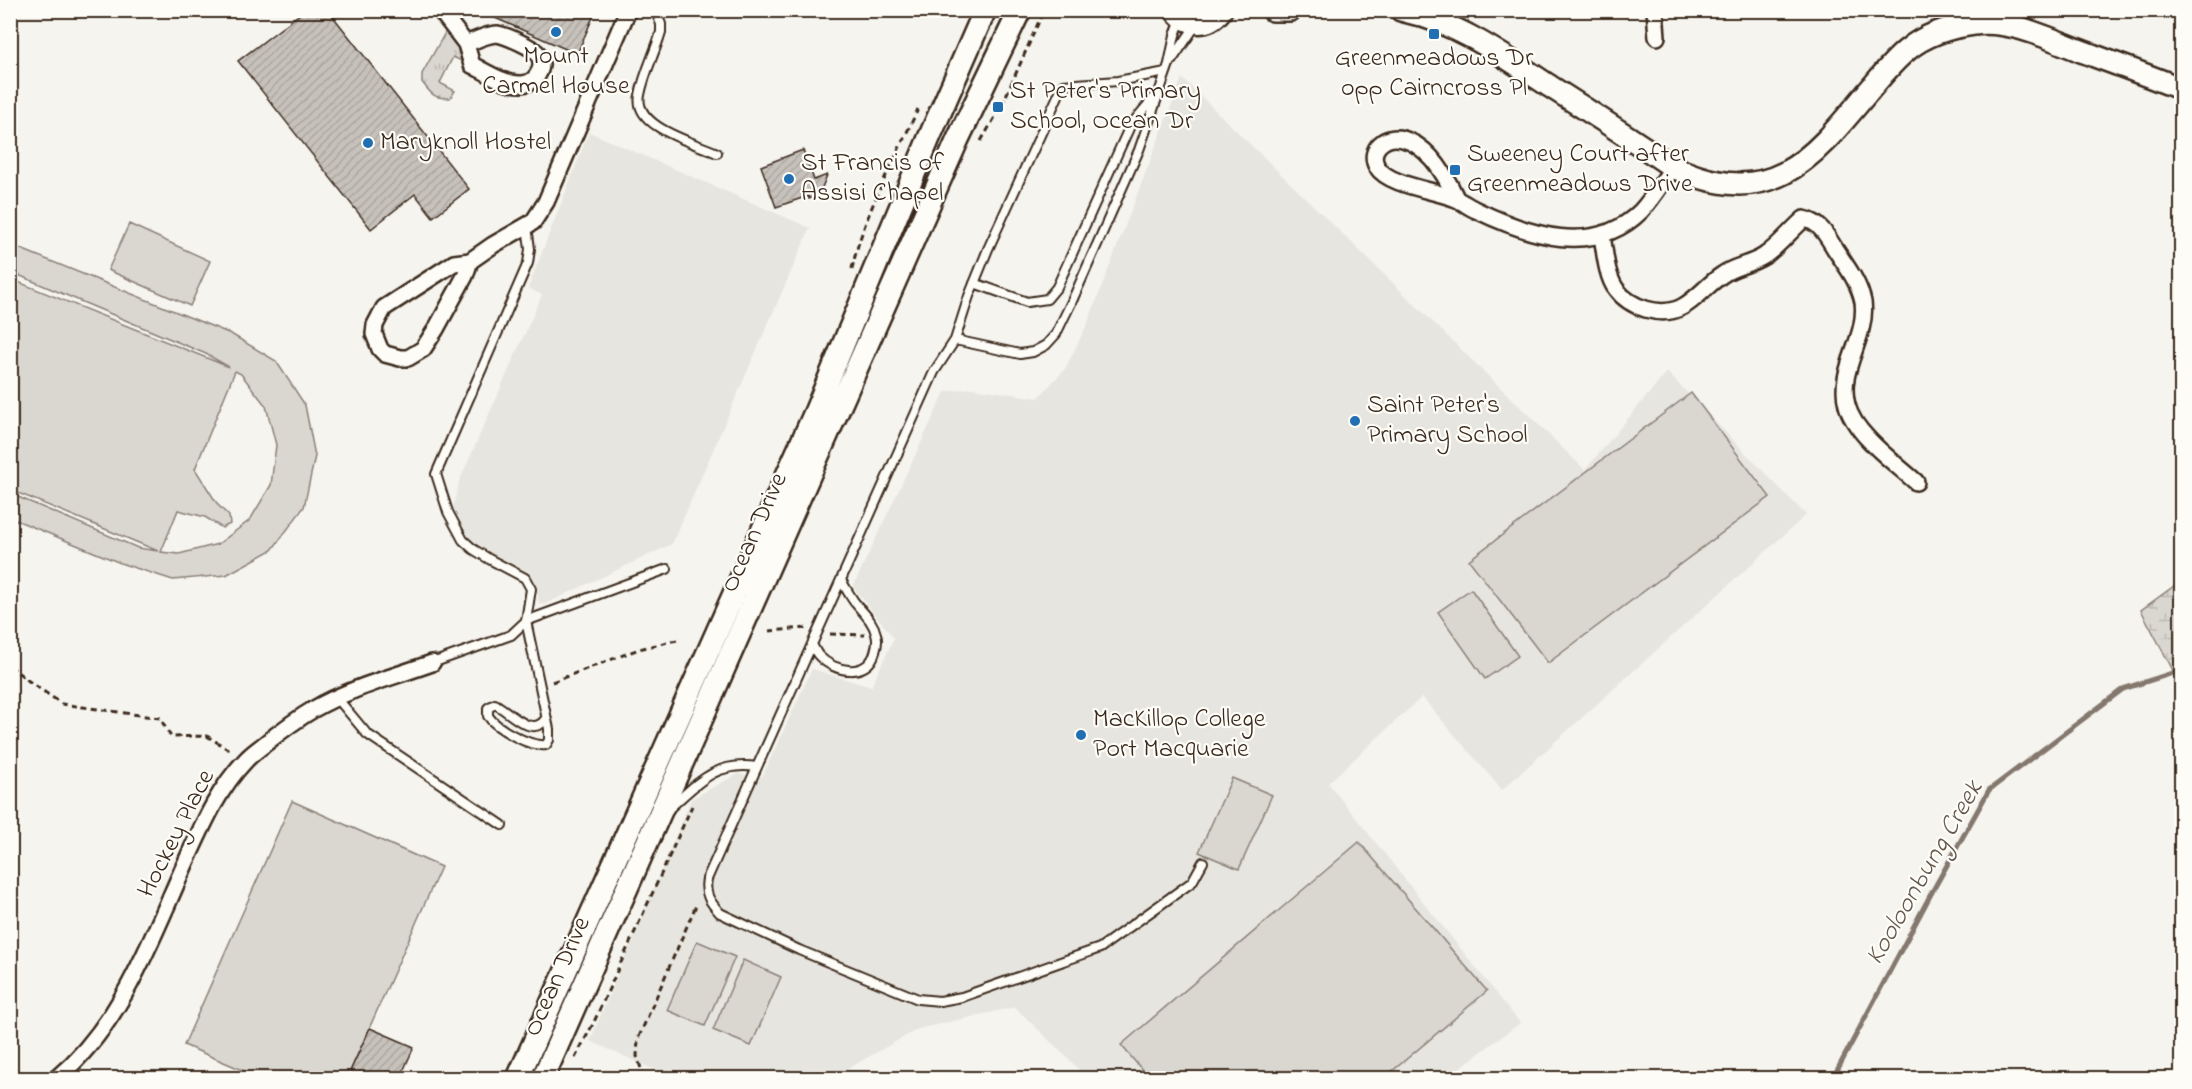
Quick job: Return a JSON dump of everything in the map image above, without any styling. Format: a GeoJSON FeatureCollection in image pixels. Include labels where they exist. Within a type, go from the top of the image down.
{"type":"FeatureCollection","features":[{"type":"Feature","properties":{"kind":"main road","name":"Ocean Drive"},"geometry":{"type":"LineString","coordinates":[[518,1078],[816,410],[984,10]]}},
{"type":"Feature","properties":{"kind":"main road","name":"Ocean Drive"},"geometry":{"type":"LineString","coordinates":[[543,1078],[958,139],[1020,10]]}},
{"type":"Feature","properties":{"kind":"main road"},"geometry":{"type":"LineString","coordinates":[[1184,17],[1212,19],[1221,10]]}},
{"type":"Feature","properties":{"kind":"main road"},"geometry":{"type":"LineString","coordinates":[[1273,10],[1290,10]]}},
{"type":"Feature","properties":{"kind":"main road"},"geometry":{"type":"LineString","coordinates":[[1414,12],[1451,27],[1510,60],[1673,167],[1719,184],[1748,183],[1777,178],[1815,153],[1908,49],[1948,28],[1977,23],[2006,26],[2034,33],[2181,89]]}},
{"type":"Feature","properties":{"kind":"street"},"geometry":{"type":"LineString","coordinates":[[440,10],[466,44],[472,65],[519,85],[530,83],[537,78],[539,54],[533,49],[500,34],[466,44]]}},
{"type":"Feature","properties":{"kind":"street"},"geometry":{"type":"LineString","coordinates":[[470,261],[454,263],[384,308],[375,325],[374,334],[380,350],[385,354],[408,358],[423,349],[451,303],[470,261],[493,244],[537,218],[546,202],[628,10]]}},
{"type":"Feature","properties":{"kind":"street"},"geometry":{"type":"LineString","coordinates":[[1655,10],[1657,37]]}},
{"type":"Feature","properties":{"kind":"street"},"geometry":{"type":"LineString","coordinates":[[1456,198],[1439,168],[1423,151],[1404,139],[1390,137],[1380,142],[1375,151],[1374,160],[1386,176],[1456,198],[1484,214],[1536,234],[1566,238],[1602,236],[1627,223],[1642,210],[1673,167]]}},
{"type":"Feature","properties":{"kind":"street"},"geometry":{"type":"LineString","coordinates":[[1602,236],[1610,275],[1616,289],[1628,300],[1648,310],[1666,313],[1684,306],[1724,273],[1746,266],[1765,256],[1804,219],[1813,220],[1827,236],[1857,282],[1863,302],[1860,337],[1845,387],[1847,405],[1854,422],[1916,482]]}},
{"type":"Feature","properties":{"kind":"street","name":"Hockey Place"},"geometry":{"type":"LineString","coordinates":[[57,1078],[93,1044],[117,1009],[215,802],[246,760],[287,726],[315,709],[337,698],[432,663]]}},
{"type":"Feature","properties":{"kind":"lane"},"geometry":{"type":"LineString","coordinates":[[655,10],[661,24],[661,32],[639,96],[641,112],[655,126],[717,153]]}},
{"type":"Feature","properties":{"kind":"lane"},"geometry":{"type":"LineString","coordinates":[[956,340],[1020,354],[1046,345],[1056,333],[1139,150],[1184,17]]}},
{"type":"Feature","properties":{"kind":"lane"},"geometry":{"type":"LineString","coordinates":[[1168,68],[1175,35],[1184,17]]}},
{"type":"Feature","properties":{"kind":"lane"},"geometry":{"type":"LineString","coordinates":[[1168,68],[1118,81],[1064,85],[974,283],[956,340],[934,372],[707,879],[705,889],[708,898],[720,913],[881,985],[918,999],[940,1001],[1015,979],[1100,948],[1192,882],[1203,862]]}},
{"type":"Feature","properties":{"kind":"lane"},"geometry":{"type":"LineString","coordinates":[[974,283],[1027,302],[1047,298],[1061,279],[1130,126],[1159,92]]}},
{"type":"Feature","properties":{"kind":"lane"},"geometry":{"type":"LineString","coordinates":[[526,226],[530,249],[525,274],[436,474],[448,512],[463,540],[489,559],[510,568],[525,578],[531,589],[526,621],[546,718],[549,740],[546,745],[540,746],[524,741],[496,725],[487,712],[488,708],[495,704],[532,727],[538,726],[546,718]]}},
{"type":"Feature","properties":{"kind":"lane"},"geometry":{"type":"LineString","coordinates":[[432,663],[511,635],[526,621],[666,569]]}},
{"type":"Feature","properties":{"kind":"lane"},"geometry":{"type":"LineString","coordinates":[[812,644],[819,656],[847,670],[858,671],[866,667],[874,658],[877,646],[873,626],[841,580]]}},
{"type":"Feature","properties":{"kind":"lane"},"geometry":{"type":"LineString","coordinates":[[337,698],[368,734],[502,825]]}},
{"type":"Feature","properties":{"kind":"lane"},"geometry":{"type":"LineString","coordinates":[[658,818],[707,776],[730,766],[757,767]]}},
{"type":"Feature","properties":{"kind":"path"},"geometry":{"type":"LineString","coordinates":[[539,687],[639,649],[681,639]]}},
{"type":"Feature","properties":{"kind":"path"},"geometry":{"type":"LineString","coordinates":[[10,666],[62,704],[159,718],[171,737],[207,736],[246,760]]}},
{"type":"Feature","properties":{"kind":"path"},"geometry":{"type":"LineString","coordinates":[[574,1060],[593,1024],[680,832]]}},
{"type":"Feature","properties":{"kind":"path"},"geometry":{"type":"LineString","coordinates":[[644,1078],[637,1056],[638,1039],[707,879]]}},
{"type":"Feature","properties":{"kind":"shaded area","name":"MacKillop College Port Macquarie"},"geometry":{"type":"Polygon","coordinates":[[[1182,78],[1585,470],[1667,372],[1806,515],[1502,790],[1422,697],[1328,783],[1520,1023],[1446,1078],[1088,1078],[1015,1007],[918,1029],[831,1078],[673,1078],[590,1041],[691,799],[738,774],[762,777],[812,669],[871,687],[894,638],[853,587],[945,392],[972,388],[1038,398],[1065,369],[1087,325],[1182,78]]]}},
{"type":"Feature","properties":{"kind":"shaded area"},"geometry":{"type":"Polygon","coordinates":[[[589,132],[810,228],[672,544],[543,605],[539,603],[534,580],[529,574],[472,541],[460,527],[453,508],[459,482],[542,295],[528,288],[589,132]]]}},
{"type":"Feature","properties":{"kind":"green space"},"geometry":{"type":"Polygon","coordinates":[[[446,31],[471,59],[468,64],[453,57],[440,83],[455,91],[450,98],[440,98],[433,95],[422,82],[422,74],[446,31]]]}},
{"type":"Feature","properties":{"kind":"green space"},"geometry":{"type":"Polygon","coordinates":[[[129,224],[210,261],[190,306],[108,270],[129,224]]]}},
{"type":"Feature","properties":{"kind":"green space"},"geometry":{"type":"Polygon","coordinates":[[[11,245],[231,334],[276,361],[305,405],[315,456],[304,507],[272,550],[226,575],[173,580],[123,564],[11,518],[11,494],[138,548],[158,551],[11,490],[11,279],[229,367],[206,354],[11,272],[11,245]],[[235,371],[195,469],[218,505],[229,516],[230,524],[222,528],[205,517],[178,510],[161,552],[179,554],[218,544],[250,520],[271,485],[276,445],[266,406],[241,374],[235,371]]]}},
{"type":"Feature","properties":{"kind":"green space"},"geometry":{"type":"Polygon","coordinates":[[[1691,393],[1770,497],[1548,663],[1469,560],[1691,393]]]}},
{"type":"Feature","properties":{"kind":"green space"},"geometry":{"type":"Polygon","coordinates":[[[2181,581],[2181,677],[2175,674],[2141,610],[2181,581]]]}},
{"type":"Feature","properties":{"kind":"green space"},"geometry":{"type":"Polygon","coordinates":[[[1471,589],[1518,656],[1485,679],[1438,612],[1471,589]]]}},
{"type":"Feature","properties":{"kind":"green space"},"geometry":{"type":"Polygon","coordinates":[[[1232,778],[1272,795],[1239,869],[1199,852],[1232,778]]]}},
{"type":"Feature","properties":{"kind":"green space"},"geometry":{"type":"Polygon","coordinates":[[[292,801],[441,867],[347,1078],[261,1078],[184,1045],[292,801]]]}},
{"type":"Feature","properties":{"kind":"green space"},"geometry":{"type":"Polygon","coordinates":[[[1359,842],[1487,991],[1384,1078],[1149,1078],[1121,1045],[1359,842]]]}},
{"type":"Feature","properties":{"kind":"green space"},"geometry":{"type":"Polygon","coordinates":[[[697,941],[735,957],[705,1026],[667,1010],[697,941]]]}},
{"type":"Feature","properties":{"kind":"green space"},"geometry":{"type":"Polygon","coordinates":[[[743,960],[781,977],[751,1046],[713,1030],[743,960]]]}},
{"type":"Feature","properties":{"kind":"building","name":"Maryknoll Hostel"},"geometry":{"type":"Polygon","coordinates":[[[305,10],[328,10],[469,189],[433,217],[415,194],[371,229],[238,61],[305,10]]]}},
{"type":"Feature","properties":{"kind":"building","name":"Mount Carmel House"},"geometry":{"type":"Polygon","coordinates":[[[477,10],[596,10],[577,54],[477,10]]]}},
{"type":"Feature","properties":{"kind":"building","name":"St Francis of Assisi Chapel"},"geometry":{"type":"Polygon","coordinates":[[[803,150],[814,180],[827,175],[819,195],[809,199],[808,196],[776,207],[761,166],[803,150]]]}},
{"type":"Feature","properties":{"kind":"building"},"geometry":{"type":"Polygon","coordinates":[[[370,1028],[414,1047],[400,1078],[347,1078],[370,1028]]]}},
{"type":"Feature","properties":{"kind":"waterway","name":"Kooloonbung Creek"},"geometry":{"type":"LineString","coordinates":[[1833,1078],[1989,790],[2123,689],[2182,670]]}},
{"type":"Feature","properties":{"kind":"place","name":"Mount Carmel House"},"geometry":{"type":"Point","coordinates":[556,32]}},
{"type":"Feature","properties":{"kind":"place","name":"Greenmeadows Dr opp Cairncross Pl"},"geometry":{"type":"Point","coordinates":[1434,34]}},
{"type":"Feature","properties":{"kind":"place","name":"St Peter's Primary School, Ocean Dr"},"geometry":{"type":"Point","coordinates":[998,107]}},
{"type":"Feature","properties":{"kind":"place","name":"Maryknoll Hostel"},"geometry":{"type":"Point","coordinates":[368,143]}},
{"type":"Feature","properties":{"kind":"place","name":"Sweeney Court after Greenmeadows Drive"},"geometry":{"type":"Point","coordinates":[1455,170]}},
{"type":"Feature","properties":{"kind":"place","name":"St Francis of Assisi Chapel"},"geometry":{"type":"Point","coordinates":[789,179]}},
{"type":"Feature","properties":{"kind":"place","name":"Saint Peter's Primary School"},"geometry":{"type":"Point","coordinates":[1355,421]}},
{"type":"Feature","properties":{"kind":"place","name":"MacKillop College Port Macquarie"},"geometry":{"type":"Point","coordinates":[1081,735]}}]}
